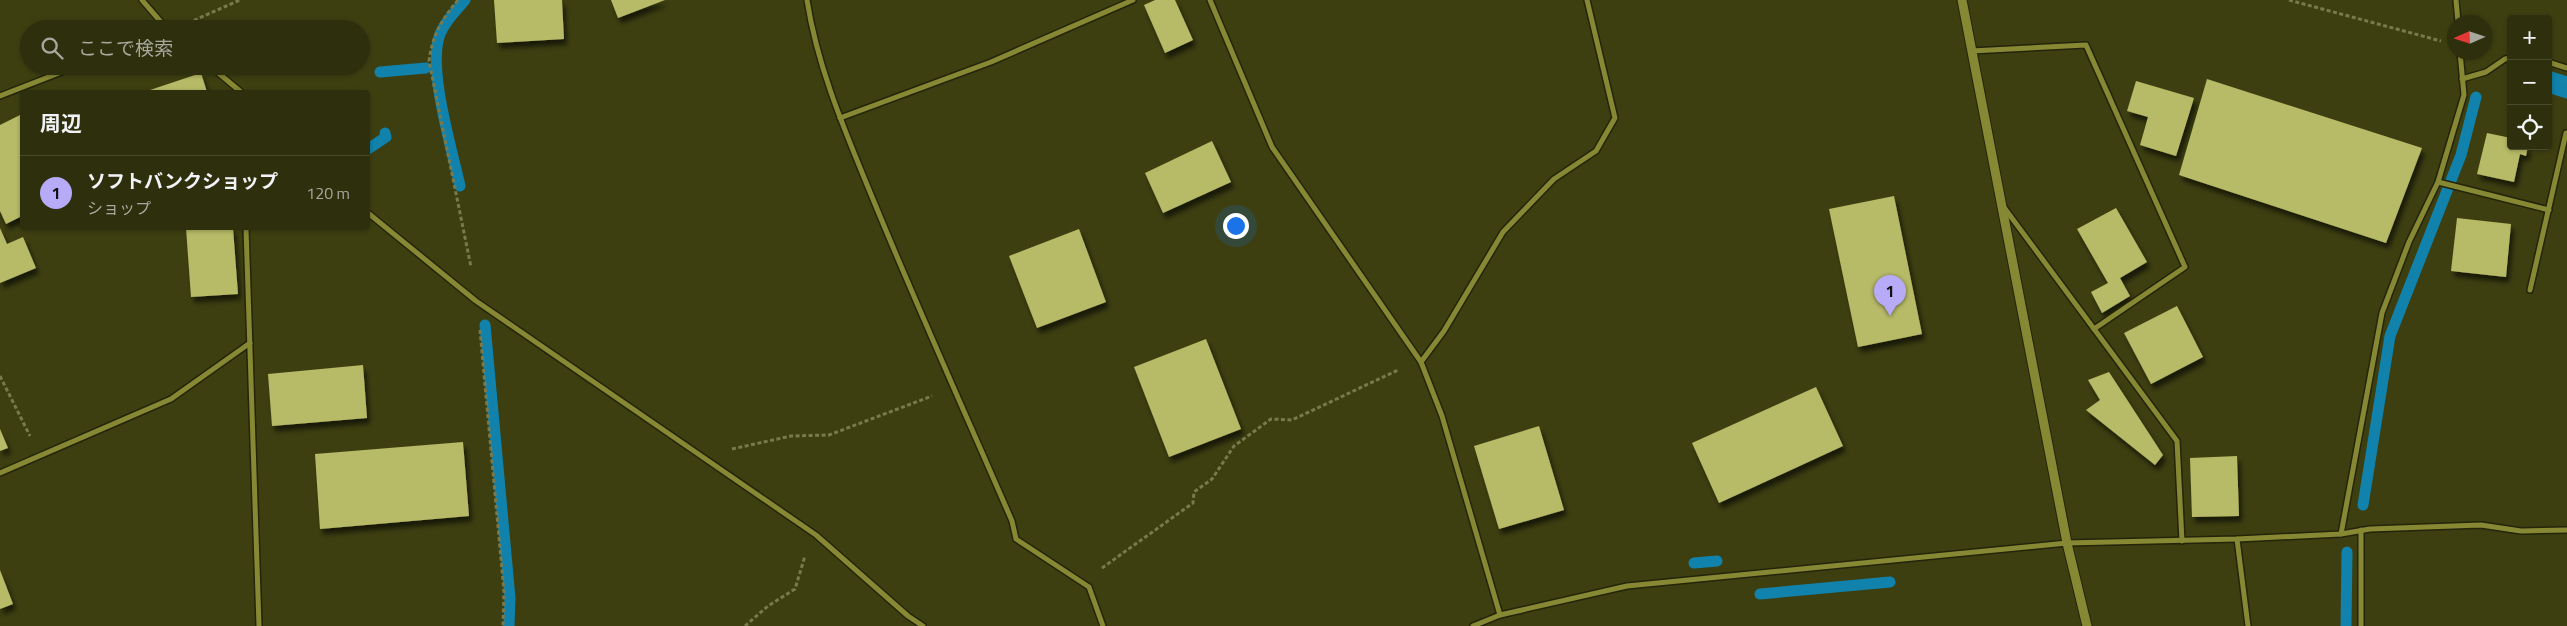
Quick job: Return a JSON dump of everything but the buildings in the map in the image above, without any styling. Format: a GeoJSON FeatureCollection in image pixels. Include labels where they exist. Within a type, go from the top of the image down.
{"type":"FeatureCollection","features":[{"type":"Feature","properties":{"kind":"street"},"geometry":{"type":"LineString","coordinates":[[142,0],[159,20]]}},
{"type":"Feature","properties":{"kind":"street"},"geometry":{"type":"LineString","coordinates":[[807,0],[822,65],[840,118],[920,313],[1012,521],[1016,539],[1089,587],[1103,626]]}},
{"type":"Feature","properties":{"kind":"street"},"geometry":{"type":"LineString","coordinates":[[840,118],[991,62],[1133,0]]}},
{"type":"Feature","properties":{"kind":"street"},"geometry":{"type":"LineString","coordinates":[[1210,0],[1272,147],[1421,362],[1442,416],[1500,615]]}},
{"type":"Feature","properties":{"kind":"street"},"geometry":{"type":"LineString","coordinates":[[1421,362],[1444,331],[1503,232],[1554,179],[1596,151],[1615,118],[1587,0]]}},
{"type":"Feature","properties":{"kind":"street"},"geometry":{"type":"LineString","coordinates":[[1962,0],[2067,543],[2087,626]]}},
{"type":"Feature","properties":{"kind":"street"},"geometry":{"type":"LineString","coordinates":[[2456,0],[2457,15]]}},
{"type":"Feature","properties":{"kind":"street"},"geometry":{"type":"LineString","coordinates":[[1971,51],[2086,45],[2185,267],[2094,329]]}},
{"type":"Feature","properties":{"kind":"street"},"geometry":{"type":"LineString","coordinates":[[2462,79],[2486,72],[2507,59]]}},
{"type":"Feature","properties":{"kind":"street"},"geometry":{"type":"LineString","coordinates":[[2340,534],[2382,313],[2409,242],[2438,182],[2464,95],[2461,60]]}},
{"type":"Feature","properties":{"kind":"street"},"geometry":{"type":"LineString","coordinates":[[2552,63],[2567,68]]}},
{"type":"Feature","properties":{"kind":"street"},"geometry":{"type":"LineString","coordinates":[[0,96],[54,75]]}},
{"type":"Feature","properties":{"kind":"street"},"geometry":{"type":"LineString","coordinates":[[221,75],[239,90]]}},
{"type":"Feature","properties":{"kind":"street"},"geometry":{"type":"LineString","coordinates":[[2530,290],[2566,133]]}},
{"type":"Feature","properties":{"kind":"street"},"geometry":{"type":"LineString","coordinates":[[2438,182],[2549,210]]}},
{"type":"Feature","properties":{"kind":"street"},"geometry":{"type":"LineString","coordinates":[[2001,202],[2177,441],[2182,541]]}},
{"type":"Feature","properties":{"kind":"street"},"geometry":{"type":"LineString","coordinates":[[370,215],[476,301],[816,535],[908,616],[923,626]]}},
{"type":"Feature","properties":{"kind":"street"},"geometry":{"type":"LineString","coordinates":[[246,230],[258,626]]}},
{"type":"Feature","properties":{"kind":"street"},"geometry":{"type":"LineString","coordinates":[[0,473],[171,399],[250,343]]}},
{"type":"Feature","properties":{"kind":"street"},"geometry":{"type":"LineString","coordinates":[[1473,626],[1500,615],[1627,586],[2067,543],[2237,539],[2340,534],[2361,530],[2480,525],[2521,531],[2567,530]]}},
{"type":"Feature","properties":{"kind":"street"},"geometry":{"type":"LineString","coordinates":[[2361,530],[2361,626]]}},
{"type":"Feature","properties":{"kind":"street"},"geometry":{"type":"LineString","coordinates":[[2237,539],[2248,626]]}},
{"type":"Feature","properties":{"kind":"path"},"geometry":{"type":"LineString","coordinates":[[194,20],[240,0]]}},
{"type":"Feature","properties":{"kind":"path"},"geometry":{"type":"LineString","coordinates":[[458,0],[441,21],[431,48],[429,61],[476,301],[504,592],[503,626]]}},
{"type":"Feature","properties":{"kind":"path"},"geometry":{"type":"LineString","coordinates":[[2289,0],[2445,42]]}},
{"type":"Feature","properties":{"kind":"path"},"geometry":{"type":"LineString","coordinates":[[1089,587],[1099,570],[1193,503],[1194,492],[1212,479],[1234,446],[1252,431],[1271,419],[1292,420],[1406,366],[1421,362]]}},
{"type":"Feature","properties":{"kind":"path"},"geometry":{"type":"LineString","coordinates":[[0,376],[41,456]]}},
{"type":"Feature","properties":{"kind":"path"},"geometry":{"type":"LineString","coordinates":[[702,456],[791,436],[829,435],[954,388]]}},
{"type":"Feature","properties":{"kind":"path"},"geometry":{"type":"LineString","coordinates":[[745,626],[768,606],[795,589],[804,558],[816,535]]}},
{"type":"Feature","properties":{"kind":"waterway"},"geometry":{"type":"LineString","coordinates":[[460,186],[442,109],[437,49],[442,29],[465,0]]}},
{"type":"Feature","properties":{"kind":"waterway"},"geometry":{"type":"LineString","coordinates":[[380,72],[426,68]]}},
{"type":"Feature","properties":{"kind":"waterway"},"geometry":{"type":"LineString","coordinates":[[2552,77],[2567,82]]}},
{"type":"Feature","properties":{"kind":"waterway"},"geometry":{"type":"LineString","coordinates":[[2552,88],[2567,93]]}},
{"type":"Feature","properties":{"kind":"waterway"},"geometry":{"type":"LineString","coordinates":[[2363,505],[2390,336],[2461,155],[2476,97]]}},
{"type":"Feature","properties":{"kind":"waterway"},"geometry":{"type":"LineString","coordinates":[[370,148],[386,137],[385,133]]}},
{"type":"Feature","properties":{"kind":"waterway"},"geometry":{"type":"LineString","coordinates":[[485,325],[510,598],[509,626]]}},
{"type":"Feature","properties":{"kind":"waterway"},"geometry":{"type":"LineString","coordinates":[[2346,626],[2347,552]]}},
{"type":"Feature","properties":{"kind":"waterway"},"geometry":{"type":"LineString","coordinates":[[1694,563],[1717,561]]}},
{"type":"Feature","properties":{"kind":"waterway"},"geometry":{"type":"LineString","coordinates":[[1760,594],[1890,582]]}},
{"type":"Feature","properties":{"kind":"place","name":"ソフトバンクショップ"},"geometry":{"type":"Point","coordinates":[1890,316]}}]}
